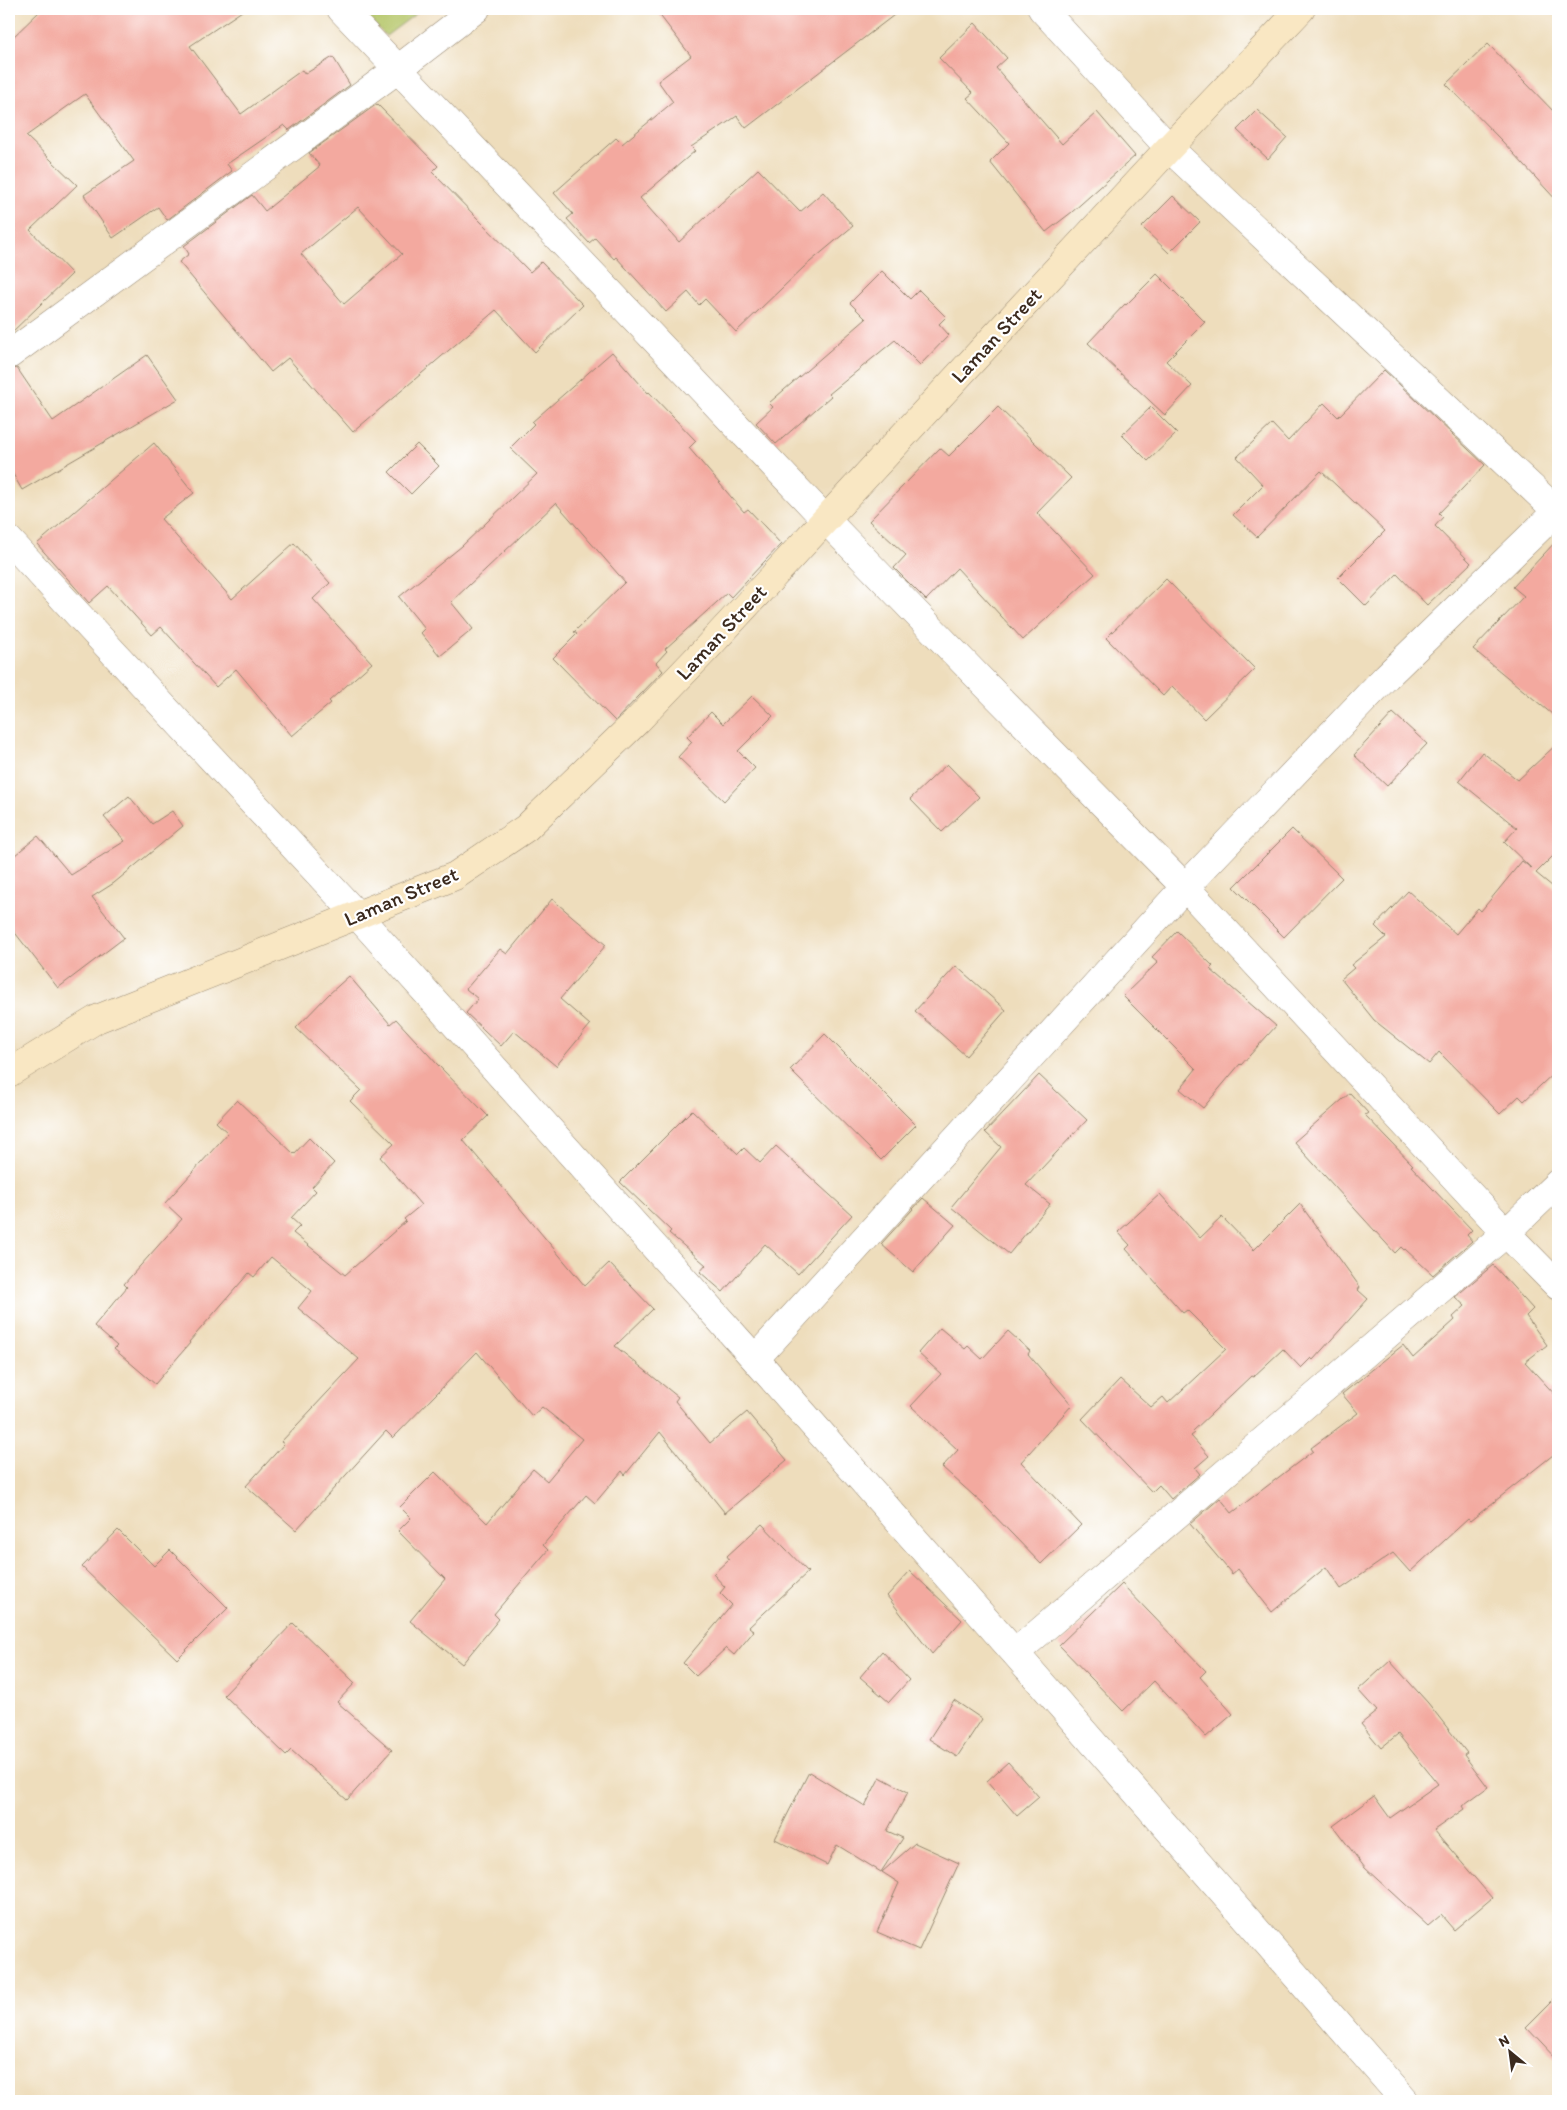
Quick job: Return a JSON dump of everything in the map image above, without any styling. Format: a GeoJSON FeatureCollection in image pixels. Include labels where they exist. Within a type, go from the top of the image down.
{"type":"FeatureCollection","features":[{"type":"Feature","properties":{"kind":"main road","name":"Laman Street"},"geometry":{"type":"LineString","coordinates":[[9,1074],[97,1019],[455,876],[526,828],[636,722],[826,520],[1169,148],[1301,9]]}},
{"type":"Feature","properties":{"kind":"street"},"geometry":{"type":"LineString","coordinates":[[341,9],[826,520],[1185,887],[1506,1233],[1558,1286]]}},
{"type":"Feature","properties":{"kind":"street"},"geometry":{"type":"LineString","coordinates":[[9,355],[398,69],[476,9]]}},
{"type":"Feature","properties":{"kind":"street"},"geometry":{"type":"LineString","coordinates":[[755,1359],[1185,887],[1387,676],[1558,511],[1169,148],[1042,9]]}},
{"type":"Feature","properties":{"kind":"street"},"geometry":{"type":"LineString","coordinates":[[9,540],[357,915],[755,1359],[1015,1653],[1405,2101]]}},
{"type":"Feature","properties":{"kind":"street"},"geometry":{"type":"LineString","coordinates":[[1015,1653],[1506,1233],[1558,1183]]}},
{"type":"Feature","properties":{"kind":"green space"},"geometry":{"type":"Polygon","coordinates":[[[359,9],[422,9],[386,36],[359,9]]]}},
{"type":"Feature","properties":{"kind":"building"},"geometry":{"type":"Polygon","coordinates":[[[42,9],[245,9],[190,46],[241,114],[302,70],[305,74],[333,57],[350,85],[289,130],[284,125],[227,164],[232,171],[167,220],[158,207],[113,238],[84,195],[134,161],[85,94],[26,136],[77,185],[30,230],[72,274],[9,335],[9,41],[42,9]]]}},
{"type":"Feature","properties":{"kind":"building"},"geometry":{"type":"Polygon","coordinates":[[[655,9],[902,9],[746,128],[737,116],[691,147],[695,151],[640,198],[679,242],[758,169],[800,212],[823,192],[853,226],[804,267],[736,332],[705,299],[699,305],[688,292],[666,312],[616,257],[614,259],[595,238],[589,243],[567,219],[573,214],[554,193],[616,138],[622,144],[673,102],[658,81],[691,56],[655,9]]]}},
{"type":"Feature","properties":{"kind":"building"},"geometry":{"type":"Polygon","coordinates":[[[975,23],[1007,58],[996,68],[1062,144],[1097,112],[1135,156],[1072,212],[1046,232],[990,162],[1009,143],[967,98],[973,93],[939,58],[975,23]]]}},
{"type":"Feature","properties":{"kind":"building"},"geometry":{"type":"Polygon","coordinates":[[[1488,44],[1558,116],[1558,202],[1446,84],[1488,44]]]}},
{"type":"Feature","properties":{"kind":"building"},"geometry":{"type":"Polygon","coordinates":[[[377,104],[438,166],[432,172],[530,272],[541,262],[583,305],[535,352],[496,310],[353,432],[288,358],[271,372],[179,262],[189,254],[184,246],[252,195],[265,211],[320,166],[309,153],[377,104]],[[358,207],[301,254],[344,304],[402,254],[358,207]]]}},
{"type":"Feature","properties":{"kind":"building"},"geometry":{"type":"Polygon","coordinates":[[[1257,110],[1287,137],[1268,159],[1237,130],[1257,110]]]}},
{"type":"Feature","properties":{"kind":"building"},"geometry":{"type":"Polygon","coordinates":[[[1173,196],[1200,222],[1169,253],[1142,227],[1173,196]]]}},
{"type":"Feature","properties":{"kind":"building"},"geometry":{"type":"Polygon","coordinates":[[[882,271],[910,299],[919,290],[946,317],[939,324],[949,335],[920,365],[895,340],[829,394],[831,396],[776,444],[756,423],[773,407],[769,403],[866,319],[850,303],[882,271]]]}},
{"type":"Feature","properties":{"kind":"building"},"geometry":{"type":"Polygon","coordinates":[[[1157,274],[1205,322],[1166,361],[1192,386],[1165,415],[1088,343],[1157,274]]]}},
{"type":"Feature","properties":{"kind":"building"},"geometry":{"type":"Polygon","coordinates":[[[612,352],[648,393],[696,441],[689,448],[744,512],[748,509],[781,544],[731,597],[727,593],[665,649],[667,651],[656,663],[663,671],[615,721],[553,658],[577,634],[574,632],[625,582],[556,503],[451,602],[473,629],[440,656],[421,633],[425,629],[399,597],[462,546],[537,474],[510,448],[534,424],[532,422],[612,352]]]}},
{"type":"Feature","properties":{"kind":"building"},"geometry":{"type":"Polygon","coordinates":[[[147,355],[178,399],[22,490],[9,467],[9,370],[17,368],[53,421],[147,355]]]}},
{"type":"Feature","properties":{"kind":"building"},"geometry":{"type":"Polygon","coordinates":[[[1384,370],[1485,465],[1439,513],[1443,517],[1435,526],[1471,563],[1427,605],[1397,574],[1366,606],[1338,578],[1385,531],[1321,471],[1257,537],[1233,515],[1263,485],[1237,457],[1272,424],[1288,441],[1324,403],[1338,417],[1384,370]]]}},
{"type":"Feature","properties":{"kind":"building"},"geometry":{"type":"Polygon","coordinates":[[[998,407],[1071,478],[1037,513],[1095,574],[1023,640],[957,568],[926,600],[894,568],[906,555],[869,521],[940,448],[949,456],[998,407]]]}},
{"type":"Feature","properties":{"kind":"building"},"geometry":{"type":"Polygon","coordinates":[[[1151,407],[1177,433],[1148,461],[1122,435],[1151,407]]]}},
{"type":"Feature","properties":{"kind":"building"},"geometry":{"type":"Polygon","coordinates":[[[154,443],[194,493],[161,519],[232,599],[294,543],[330,583],[313,599],[372,663],[329,701],[331,703],[292,736],[236,669],[216,687],[161,627],[152,635],[108,586],[89,603],[37,544],[154,443]]]}},
{"type":"Feature","properties":{"kind":"building"},"geometry":{"type":"Polygon","coordinates":[[[417,444],[439,466],[411,494],[389,472],[417,444]]]}},
{"type":"Feature","properties":{"kind":"building"},"geometry":{"type":"Polygon","coordinates":[[[1558,539],[1558,719],[1473,649],[1524,596],[1513,587],[1558,539]]]}},
{"type":"Feature","properties":{"kind":"building"},"geometry":{"type":"Polygon","coordinates":[[[1166,579],[1255,669],[1204,719],[1172,686],[1163,696],[1106,638],[1166,579]]]}},
{"type":"Feature","properties":{"kind":"building"},"geometry":{"type":"Polygon","coordinates":[[[752,696],[773,716],[738,751],[755,768],[724,801],[678,757],[692,742],[687,737],[711,712],[723,724],[752,696]]]}},
{"type":"Feature","properties":{"kind":"building"},"geometry":{"type":"Polygon","coordinates":[[[1393,713],[1427,744],[1387,786],[1354,755],[1393,713]]]}},
{"type":"Feature","properties":{"kind":"building"},"geometry":{"type":"Polygon","coordinates":[[[1558,743],[1558,851],[1536,873],[1558,891],[1558,1069],[1524,1101],[1519,1096],[1500,1114],[1439,1052],[1429,1064],[1374,1020],[1341,979],[1354,968],[1351,965],[1386,937],[1375,926],[1408,891],[1456,934],[1478,908],[1481,911],[1522,861],[1531,868],[1504,842],[1517,828],[1459,781],[1482,752],[1518,780],[1558,743]]]}},
{"type":"Feature","properties":{"kind":"building"},"geometry":{"type":"Polygon","coordinates":[[[947,764],[979,797],[942,832],[910,799],[947,764]]]}},
{"type":"Feature","properties":{"kind":"building"},"geometry":{"type":"Polygon","coordinates":[[[129,796],[152,824],[172,811],[183,826],[114,883],[92,897],[124,938],[58,988],[9,925],[9,860],[38,836],[71,875],[125,841],[104,817],[129,796]]]}},
{"type":"Feature","properties":{"kind":"building"},"geometry":{"type":"Polygon","coordinates":[[[1292,829],[1342,878],[1284,937],[1234,887],[1292,829]]]}},
{"type":"Feature","properties":{"kind":"building"},"geometry":{"type":"Polygon","coordinates":[[[552,899],[606,945],[560,999],[590,1025],[556,1066],[514,1031],[501,1046],[466,1013],[478,999],[466,989],[500,949],[507,954],[552,899]]]}},
{"type":"Feature","properties":{"kind":"building"},"geometry":{"type":"Polygon","coordinates":[[[1177,931],[1213,966],[1210,969],[1276,1026],[1240,1064],[1203,1108],[1180,1089],[1196,1069],[1123,996],[1158,962],[1152,957],[1177,931]]]}},
{"type":"Feature","properties":{"kind":"building"},"geometry":{"type":"Polygon","coordinates":[[[956,966],[1006,1010],[966,1056],[915,1011],[956,966]]]}},
{"type":"Feature","properties":{"kind":"building"},"geometry":{"type":"Polygon","coordinates":[[[349,976],[390,1024],[396,1019],[488,1116],[463,1140],[585,1286],[609,1263],[653,1309],[615,1346],[678,1397],[675,1401],[710,1443],[747,1412],[787,1460],[725,1513],[660,1432],[625,1475],[622,1471],[595,1503],[586,1495],[543,1545],[548,1550],[494,1614],[499,1619],[462,1664],[410,1621],[445,1579],[398,1531],[411,1518],[400,1507],[435,1472],[487,1523],[533,1469],[547,1481],[582,1439],[542,1407],[532,1416],[477,1352],[393,1438],[386,1431],[296,1530],[246,1486],[284,1444],[281,1442],[359,1359],[298,1308],[312,1291],[271,1257],[254,1277],[249,1273],[155,1384],[114,1349],[117,1346],[94,1326],[127,1287],[124,1284],[182,1219],[165,1203],[228,1133],[216,1122],[237,1100],[294,1154],[309,1138],[334,1163],[312,1187],[316,1191],[291,1218],[300,1226],[293,1233],[345,1275],[406,1221],[404,1219],[421,1205],[380,1157],[394,1144],[350,1101],[361,1090],[296,1028],[349,976]]]}},
{"type":"Feature","properties":{"kind":"building"},"geometry":{"type":"Polygon","coordinates":[[[825,1034],[916,1125],[881,1160],[790,1070],[825,1034]]]}},
{"type":"Feature","properties":{"kind":"building"},"geometry":{"type":"Polygon","coordinates":[[[1039,1075],[1087,1120],[1026,1185],[1050,1204],[1009,1254],[951,1207],[1001,1147],[985,1132],[1039,1075]]]}},
{"type":"Feature","properties":{"kind":"building"},"geometry":{"type":"Polygon","coordinates":[[[1350,1093],[1368,1113],[1365,1115],[1472,1230],[1467,1235],[1472,1241],[1433,1275],[1405,1249],[1401,1247],[1395,1253],[1294,1142],[1350,1093]]]}},
{"type":"Feature","properties":{"kind":"building"},"geometry":{"type":"Polygon","coordinates":[[[692,1110],[738,1154],[744,1148],[760,1163],[776,1146],[852,1215],[798,1274],[765,1244],[723,1292],[700,1272],[706,1265],[669,1233],[671,1231],[620,1182],[692,1110]]]}},
{"type":"Feature","properties":{"kind":"building"},"geometry":{"type":"Polygon","coordinates":[[[1160,1194],[1200,1238],[1222,1217],[1254,1250],[1300,1204],[1360,1287],[1358,1290],[1368,1299],[1313,1360],[1311,1358],[1301,1368],[1283,1349],[1253,1377],[1251,1376],[1193,1431],[1195,1433],[1191,1436],[1209,1456],[1195,1468],[1200,1474],[1171,1499],[1159,1485],[1152,1492],[1082,1419],[1120,1379],[1151,1407],[1163,1397],[1168,1403],[1226,1349],[1187,1310],[1183,1313],[1126,1249],[1130,1245],[1118,1232],[1160,1194]]]}},
{"type":"Feature","properties":{"kind":"building"},"geometry":{"type":"Polygon","coordinates":[[[923,1198],[955,1225],[913,1272],[881,1244],[923,1198]]]}},
{"type":"Feature","properties":{"kind":"building"},"geometry":{"type":"Polygon","coordinates":[[[1493,1265],[1533,1309],[1526,1316],[1547,1345],[1525,1362],[1558,1398],[1558,1451],[1470,1521],[1468,1519],[1410,1572],[1393,1553],[1341,1589],[1326,1567],[1272,1612],[1238,1569],[1232,1574],[1190,1524],[1220,1498],[1232,1513],[1313,1451],[1311,1448],[1358,1413],[1342,1394],[1403,1345],[1413,1358],[1455,1320],[1453,1317],[1465,1306],[1455,1297],[1493,1265]]]}},
{"type":"Feature","properties":{"kind":"building"},"geometry":{"type":"Polygon","coordinates":[[[940,1328],[965,1349],[968,1346],[982,1359],[1008,1331],[1030,1351],[1028,1354],[1072,1405],[1021,1462],[1081,1525],[1041,1564],[984,1505],[942,1467],[958,1450],[911,1406],[941,1374],[918,1353],[940,1328]]]}},
{"type":"Feature","properties":{"kind":"building"},"geometry":{"type":"Polygon","coordinates":[[[762,1524],[808,1572],[749,1627],[754,1631],[734,1655],[726,1648],[696,1676],[683,1663],[732,1605],[720,1593],[725,1587],[713,1574],[729,1559],[727,1556],[762,1524]]]}},
{"type":"Feature","properties":{"kind":"building"},"geometry":{"type":"Polygon","coordinates":[[[118,1530],[154,1566],[170,1550],[228,1608],[177,1659],[82,1567],[118,1530]]]}},
{"type":"Feature","properties":{"kind":"building"},"geometry":{"type":"Polygon","coordinates":[[[910,1571],[962,1620],[932,1654],[887,1596],[910,1571]]]}},
{"type":"Feature","properties":{"kind":"building"},"geometry":{"type":"Polygon","coordinates":[[[1122,1584],[1206,1671],[1200,1677],[1233,1714],[1206,1737],[1154,1681],[1123,1711],[1059,1645],[1122,1584]]]}},
{"type":"Feature","properties":{"kind":"building"},"geometry":{"type":"Polygon","coordinates":[[[293,1623],[355,1683],[337,1702],[392,1750],[347,1800],[291,1750],[286,1755],[224,1695],[293,1623]]]}},
{"type":"Feature","properties":{"kind":"building"},"geometry":{"type":"Polygon","coordinates":[[[882,1651],[909,1680],[889,1702],[860,1677],[882,1651]]]}},
{"type":"Feature","properties":{"kind":"building"},"geometry":{"type":"Polygon","coordinates":[[[1390,1661],[1428,1703],[1467,1753],[1464,1755],[1488,1787],[1462,1806],[1464,1809],[1434,1830],[1492,1898],[1454,1930],[1441,1915],[1428,1926],[1365,1868],[1333,1826],[1374,1796],[1390,1818],[1438,1784],[1398,1734],[1381,1748],[1361,1724],[1377,1711],[1358,1690],[1390,1661]]]}},
{"type":"Feature","properties":{"kind":"building"},"geometry":{"type":"Polygon","coordinates":[[[954,1700],[982,1719],[957,1757],[929,1739],[954,1700]]]}},
{"type":"Feature","properties":{"kind":"building"},"geometry":{"type":"Polygon","coordinates":[[[1008,1762],[1039,1797],[1017,1816],[987,1781],[1008,1762]]]}},
{"type":"Feature","properties":{"kind":"building"},"geometry":{"type":"Polygon","coordinates":[[[809,1772],[865,1806],[880,1777],[908,1792],[887,1831],[903,1838],[881,1872],[837,1845],[827,1865],[775,1839],[809,1772]]]}},
{"type":"Feature","properties":{"kind":"building"},"geometry":{"type":"Polygon","coordinates":[[[915,1843],[959,1863],[919,1950],[877,1932],[899,1883],[882,1872],[915,1843]]]}},
{"type":"Feature","properties":{"kind":"building"},"geometry":{"type":"Polygon","coordinates":[[[1558,1995],[1558,2061],[1526,2027],[1558,1995]]]}}]}
